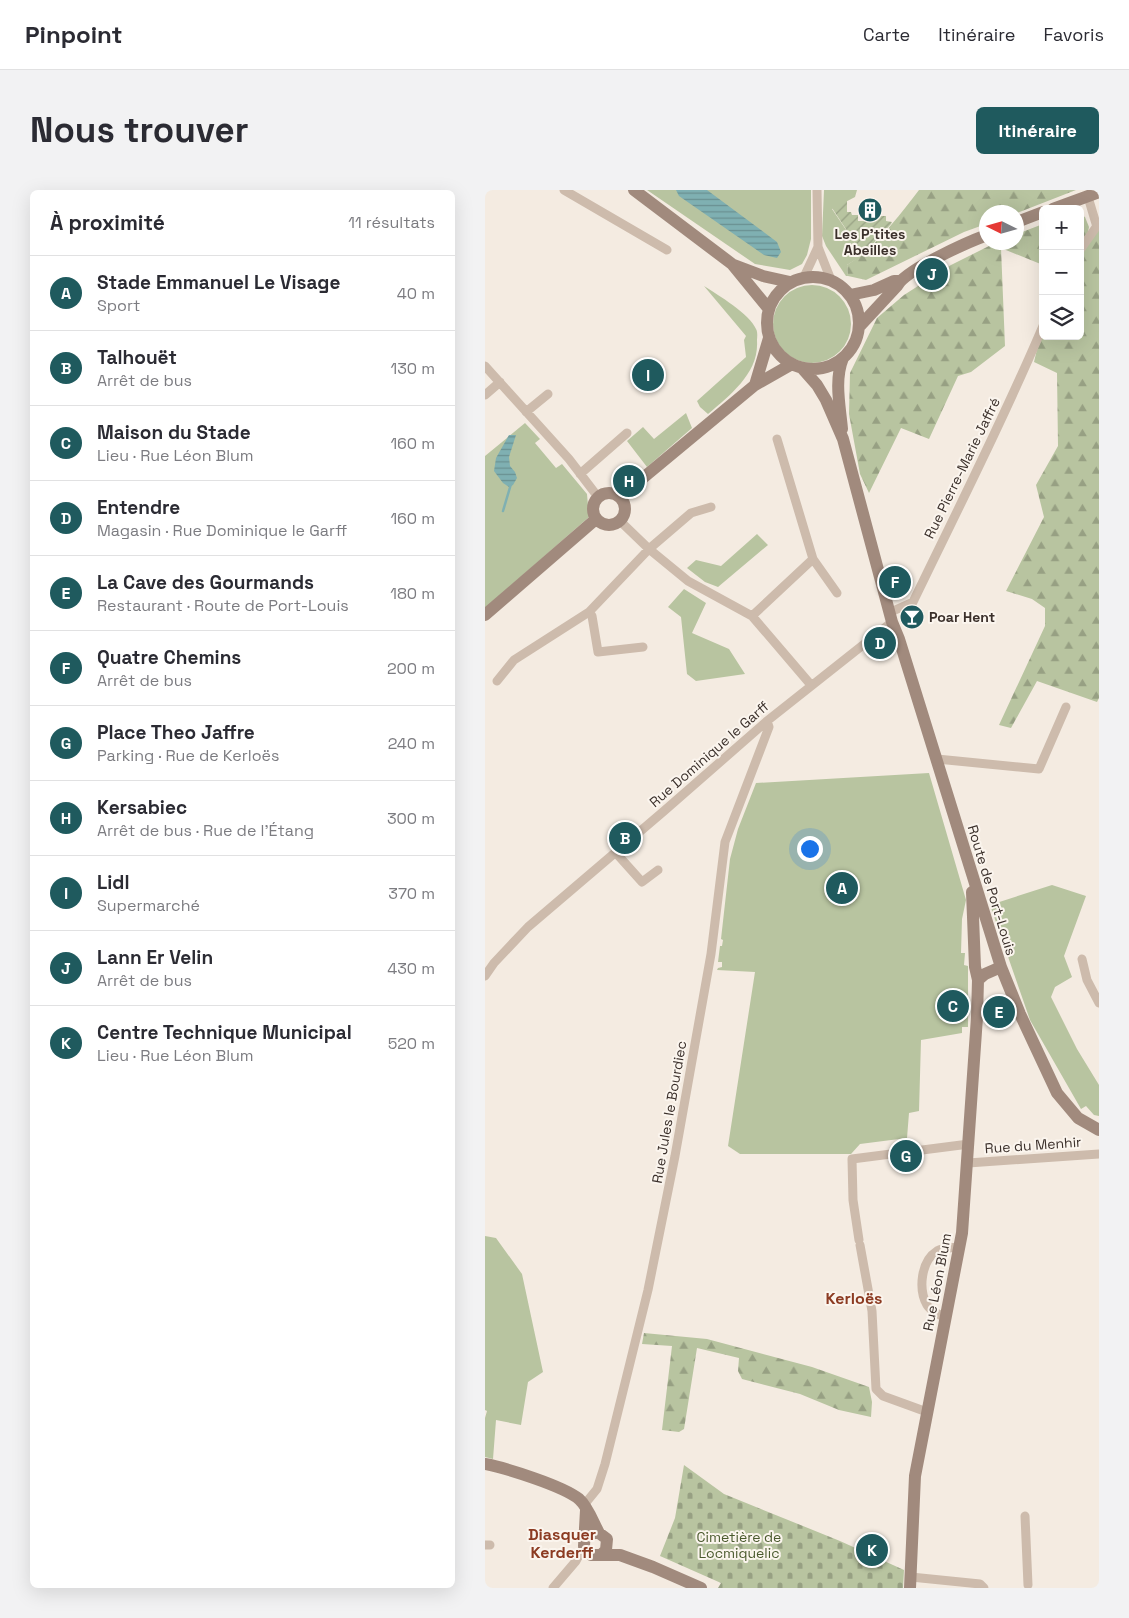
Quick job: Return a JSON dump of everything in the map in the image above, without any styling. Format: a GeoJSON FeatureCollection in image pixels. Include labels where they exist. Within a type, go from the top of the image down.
{"type":"FeatureCollection","features":[{"type":"Feature","properties":{"kind":"main road"},"geometry":{"type":"LineString","coordinates":[[633,190],[732,264],[769,308]]}},
{"type":"Feature","properties":{"kind":"main road"},"geometry":{"type":"LineString","coordinates":[[1064,205],[1093,195]]}},
{"type":"Feature","properties":{"kind":"main road"},"geometry":{"type":"LineString","coordinates":[[1024,219],[1039,214]]}},
{"type":"Feature","properties":{"kind":"main road"},"geometry":{"type":"LineString","coordinates":[[850,295],[874,290],[894,281],[899,281],[956,247],[979,237]]}},
{"type":"Feature","properties":{"kind":"main road"},"geometry":{"type":"LineString","coordinates":[[732,264],[763,276],[790,282]]}},
{"type":"Feature","properties":{"kind":"main road"},"geometry":{"type":"LineString","coordinates":[[804,277],[818,277],[831,280],[850,295],[858,312],[859,326],[857,336],[850,350],[843,358],[824,368],[797,366],[778,354],[769,338],[766,323],[769,308],[777,294],[790,282],[804,277]]}},
{"type":"Feature","properties":{"kind":"main road"},"geometry":{"type":"LineString","coordinates":[[859,326],[897,286],[899,281]]}},
{"type":"Feature","properties":{"kind":"main road"},"geometry":{"type":"LineString","coordinates":[[755,385],[769,338]]}},
{"type":"Feature","properties":{"kind":"main road","name":"Route de Port-Louis"},"geometry":{"type":"LineString","coordinates":[[843,358],[840,366],[839,387],[843,439]]}},
{"type":"Feature","properties":{"kind":"main road"},"geometry":{"type":"LineString","coordinates":[[620,497],[755,385],[797,366]]}},
{"type":"Feature","properties":{"kind":"main road","name":"Route de Port-Louis"},"geometry":{"type":"LineString","coordinates":[[797,366],[817,385],[826,400],[843,439],[899,639],[1001,967],[1020,1014],[1057,1093],[1078,1118],[1098,1132]]}},
{"type":"Feature","properties":{"kind":"main road"},"geometry":{"type":"LineString","coordinates":[[607,493],[616,494],[620,497],[625,509],[623,518],[620,521],[605,525],[596,519],[593,509],[598,497],[607,493]]}},
{"type":"Feature","properties":{"kind":"main road"},"geometry":{"type":"LineString","coordinates":[[485,614],[596,519]]}},
{"type":"Feature","properties":{"kind":"main road","name":"Rue Léon Blum"},"geometry":{"type":"LineString","coordinates":[[910,1582],[915,1476],[960,1247],[968,1163],[978,980],[975,960],[972,877]]}},
{"type":"Feature","properties":{"kind":"main road"},"geometry":{"type":"LineString","coordinates":[[975,960],[989,953],[996,953]]}},
{"type":"Feature","properties":{"kind":"main road"},"geometry":{"type":"LineString","coordinates":[[978,980],[985,974],[1001,967]]}},
{"type":"Feature","properties":{"kind":"main road"},"geometry":{"type":"LineString","coordinates":[[485,1464],[498,1466],[553,1486],[578,1498],[599,1533]]}},
{"type":"Feature","properties":{"kind":"main road"},"geometry":{"type":"LineString","coordinates":[[585,1507],[590,1548]]}},
{"type":"Feature","properties":{"kind":"main road"},"geometry":{"type":"LineString","coordinates":[[590,1548],[592,1533],[599,1533],[605,1536],[608,1543],[620,1555]]}},
{"type":"Feature","properties":{"kind":"main road"},"geometry":{"type":"LineString","coordinates":[[590,1548],[606,1550],[608,1543]]}},
{"type":"Feature","properties":{"kind":"main road"},"geometry":{"type":"LineString","coordinates":[[590,1548],[620,1555],[692,1586]]}},
{"type":"Feature","properties":{"kind":"street"},"geometry":{"type":"LineString","coordinates":[[564,190],[667,250]]}},
{"type":"Feature","properties":{"kind":"street"},"geometry":{"type":"LineString","coordinates":[[817,190],[817,247],[831,280]]}},
{"type":"Feature","properties":{"kind":"street"},"geometry":{"type":"LineString","coordinates":[[1084,244],[1098,225],[1093,195]]}},
{"type":"Feature","properties":{"kind":"street"},"geometry":{"type":"LineString","coordinates":[[804,277],[817,247]]}},
{"type":"Feature","properties":{"kind":"street","name":"Rue Pierre-Marie Jaffré"},"geometry":{"type":"LineString","coordinates":[[893,617],[913,602],[931,562],[959,510],[1039,336]]}},
{"type":"Feature","properties":{"kind":"street"},"geometry":{"type":"LineString","coordinates":[[485,366],[598,497]]}},
{"type":"Feature","properties":{"kind":"street"},"geometry":{"type":"LineString","coordinates":[[485,395],[500,382]]}},
{"type":"Feature","properties":{"kind":"street"},"geometry":{"type":"LineString","coordinates":[[526,412],[548,394]]}},
{"type":"Feature","properties":{"kind":"street"},"geometry":{"type":"LineString","coordinates":[[580,474],[627,433]]}},
{"type":"Feature","properties":{"kind":"street"},"geometry":{"type":"LineString","coordinates":[[777,439],[813,560],[837,593]]}},
{"type":"Feature","properties":{"kind":"street"},"geometry":{"type":"LineString","coordinates":[[497,681],[514,660],[589,612],[649,549],[691,513],[711,507]]}},
{"type":"Feature","properties":{"kind":"street"},"geometry":{"type":"LineString","coordinates":[[620,521],[649,549],[688,581],[752,616],[811,685]]}},
{"type":"Feature","properties":{"kind":"street"},"geometry":{"type":"LineString","coordinates":[[752,616],[813,560]]}},
{"type":"Feature","properties":{"kind":"street"},"geometry":{"type":"LineString","coordinates":[[589,612],[592,616],[598,652],[643,647]]}},
{"type":"Feature","properties":{"kind":"street","name":"Rue Dominique le Garff"},"geometry":{"type":"LineString","coordinates":[[485,976],[494,963],[528,927],[767,721],[893,617]]}},
{"type":"Feature","properties":{"kind":"street"},"geometry":{"type":"LineString","coordinates":[[937,759],[1039,769],[1066,707]]}},
{"type":"Feature","properties":{"kind":"street","name":"Rue Jules le Bourdiec"},"geometry":{"type":"LineString","coordinates":[[585,1507],[597,1489],[605,1464],[648,1290],[675,1156],[709,961],[725,842],[769,728],[767,721]]}},
{"type":"Feature","properties":{"kind":"street"},"geometry":{"type":"LineString","coordinates":[[616,853],[643,882],[658,870]]}},
{"type":"Feature","properties":{"kind":"street"},"geometry":{"type":"LineString","coordinates":[[1082,959],[1087,980],[1099,1003]]}},
{"type":"Feature","properties":{"kind":"street"},"geometry":{"type":"LineString","coordinates":[[927,1412],[883,1396],[875,1388],[872,1312],[853,1200],[852,1159],[969,1144]]}},
{"type":"Feature","properties":{"kind":"street","name":"Rue du Menhir"},"geometry":{"type":"LineString","coordinates":[[968,1163],[1099,1154]]}},
{"type":"Feature","properties":{"kind":"street"},"geometry":{"type":"LineString","coordinates":[[946,1318],[934,1313],[927,1305],[922,1285],[923,1270],[929,1258],[938,1250],[960,1247]]}},
{"type":"Feature","properties":{"kind":"street"},"geometry":{"type":"LineString","coordinates":[[1025,1516],[1028,1587]]}},
{"type":"Feature","properties":{"kind":"street"},"geometry":{"type":"LineString","coordinates":[[553,1588],[590,1548]]}},
{"type":"Feature","properties":{"kind":"street"},"geometry":{"type":"LineString","coordinates":[[910,1582],[978,1586]]}},
{"type":"Feature","properties":{"kind":"green space"},"geometry":{"type":"Polygon","coordinates":[[[647,190],[811,190],[811,239],[807,255],[802,264],[790,270],[755,264],[647,190]]]}},
{"type":"Feature","properties":{"kind":"green space"},"geometry":{"type":"Polygon","coordinates":[[[824,190],[857,190],[855,197],[832,209],[863,255],[847,265],[848,276],[846,276],[826,246],[822,236],[824,190]]]}},
{"type":"Feature","properties":{"kind":"green space"},"geometry":{"type":"Polygon","coordinates":[[[919,190],[1076,190],[1024,210],[1024,205],[979,205],[979,227],[866,280],[848,276],[847,265],[868,249],[895,221],[919,190]]]}},
{"type":"Feature","properties":{"kind":"green space"},"geometry":{"type":"Polygon","coordinates":[[[847,200],[847,212],[851,212],[852,215],[858,215],[858,221],[872,221],[873,216],[886,216],[886,221],[892,222],[863,255],[832,208],[847,200]]]}},
{"type":"Feature","properties":{"kind":"green space"},"geometry":{"type":"Polygon","coordinates":[[[1084,216],[1089,227],[1087,237],[1084,239],[1084,216]]]}},
{"type":"Feature","properties":{"kind":"green space"},"geometry":{"type":"Polygon","coordinates":[[[1099,224],[1099,698],[1097,702],[1037,681],[1011,728],[999,725],[1045,626],[1045,608],[1032,599],[1006,591],[1044,517],[1036,485],[1058,446],[1057,373],[1034,362],[1039,340],[1084,340],[1084,245],[1099,224]]]}},
{"type":"Feature","properties":{"kind":"green space"},"geometry":{"type":"Polygon","coordinates":[[[1039,226],[1039,263],[1006,250],[1024,250],[1024,231],[1039,226]]]}},
{"type":"Feature","properties":{"kind":"green space"},"geometry":{"type":"Polygon","coordinates":[[[981,250],[1001,250],[1005,346],[971,372],[958,376],[929,439],[901,428],[869,493],[860,474],[849,414],[850,373],[877,318],[904,295],[951,265],[981,250]]]}},
{"type":"Feature","properties":{"kind":"green space"},"geometry":{"type":"Polygon","coordinates":[[[804,285],[820,285],[834,291],[845,302],[851,316],[851,332],[845,346],[834,357],[820,363],[804,363],[790,357],[779,346],[773,332],[773,316],[779,302],[790,291],[804,285]]]}},
{"type":"Feature","properties":{"kind":"green space"},"geometry":{"type":"Polygon","coordinates":[[[704,286],[733,305],[747,317],[753,323],[757,332],[756,353],[748,373],[734,391],[708,414],[700,407],[697,401],[746,357],[744,340],[746,336],[704,286]]]}},
{"type":"Feature","properties":{"kind":"green space"},"geometry":{"type":"Polygon","coordinates":[[[686,413],[692,428],[647,467],[627,441],[643,427],[654,439],[686,413]]]}},
{"type":"Feature","properties":{"kind":"green space"},"geometry":{"type":"Polygon","coordinates":[[[525,423],[540,439],[535,443],[556,468],[562,464],[587,494],[589,517],[485,608],[485,456],[525,423]]]}},
{"type":"Feature","properties":{"kind":"green space"},"geometry":{"type":"Polygon","coordinates":[[[757,534],[768,545],[718,587],[705,582],[687,568],[696,560],[721,566],[757,534]]]}},
{"type":"Feature","properties":{"kind":"green space"},"geometry":{"type":"Polygon","coordinates":[[[684,589],[706,603],[692,633],[729,649],[745,674],[696,681],[687,674],[681,617],[668,607],[684,589]]]}},
{"type":"Feature","properties":{"kind":"green space"},"geometry":{"type":"Polygon","coordinates":[[[929,773],[966,900],[962,919],[961,953],[965,953],[964,965],[968,966],[968,1027],[962,1027],[962,1033],[921,1040],[919,1111],[909,1113],[907,1138],[860,1144],[851,1154],[740,1154],[728,1146],[755,972],[717,970],[722,967],[722,962],[718,962],[720,946],[722,946],[723,940],[721,939],[730,859],[738,829],[756,783],[929,773]]]}},
{"type":"Feature","properties":{"kind":"green space"},"geometry":{"type":"Polygon","coordinates":[[[1052,885],[1086,896],[1064,956],[1072,977],[1055,987],[1051,997],[1077,1049],[1099,1085],[1099,1116],[1094,1115],[1086,1106],[1081,1109],[1030,1020],[990,905],[1052,885]]]}},
{"type":"Feature","properties":{"kind":"green space"},"geometry":{"type":"Polygon","coordinates":[[[485,1236],[496,1238],[522,1274],[543,1372],[528,1382],[521,1425],[496,1420],[493,1459],[485,1457],[485,1418],[487,1411],[485,1410],[485,1236]]]}},
{"type":"Feature","properties":{"kind":"green space"},"geometry":{"type":"Polygon","coordinates":[[[644,1333],[707,1339],[812,1367],[869,1387],[872,1402],[871,1417],[839,1410],[800,1394],[742,1379],[738,1371],[739,1358],[697,1348],[684,1429],[679,1432],[662,1430],[672,1346],[642,1344],[644,1333]]]}},
{"type":"Feature","properties":{"kind":"green space","name":"Cimetière de Locmiquelic"},"geometry":{"type":"Polygon","coordinates":[[[684,1465],[724,1494],[840,1541],[904,1570],[903,1588],[718,1588],[721,1583],[660,1556],[675,1518],[684,1465]]]}},
{"type":"Feature","properties":{"kind":"water"},"geometry":{"type":"Polygon","coordinates":[[[676,190],[707,190],[777,242],[781,252],[777,258],[764,255],[679,196],[676,190]]]}},
{"type":"Feature","properties":{"kind":"water"},"geometry":{"type":"Polygon","coordinates":[[[509,435],[516,435],[509,457],[510,466],[517,478],[513,485],[509,487],[503,483],[494,471],[496,458],[509,435]]]}},
{"type":"Feature","properties":{"kind":"waterway"},"geometry":{"type":"LineString","coordinates":[[503,511],[511,484]]}},
{"type":"Feature","properties":{"kind":"place","name":"Les P'tites Abeilles"},"geometry":{"type":"Point","coordinates":[870,210]}},
{"type":"Feature","properties":{"kind":"place","name":"Lann Er Velin"},"geometry":{"type":"Point","coordinates":[932,274]}},
{"type":"Feature","properties":{"kind":"place","name":"Lidl"},"geometry":{"type":"Point","coordinates":[648,375]}},
{"type":"Feature","properties":{"kind":"place","name":"Kersabiec"},"geometry":{"type":"Point","coordinates":[629,481]}},
{"type":"Feature","properties":{"kind":"place","name":"Quatre Chemins"},"geometry":{"type":"Point","coordinates":[895,582]}},
{"type":"Feature","properties":{"kind":"place","name":"Poar Hent"},"geometry":{"type":"Point","coordinates":[912,617]}},
{"type":"Feature","properties":{"kind":"place","name":"Entendre"},"geometry":{"type":"Point","coordinates":[880,643]}},
{"type":"Feature","properties":{"kind":"place","name":"Talhouët"},"geometry":{"type":"Point","coordinates":[625,838]}},
{"type":"Feature","properties":{"kind":"place","name":"Stade Emmanuel Le Visage"},"geometry":{"type":"Point","coordinates":[842,888]}},
{"type":"Feature","properties":{"kind":"place","name":"Maison du Stade"},"geometry":{"type":"Point","coordinates":[953,1006]}},
{"type":"Feature","properties":{"kind":"place","name":"La Cave des Gourmands"},"geometry":{"type":"Point","coordinates":[999,1012]}},
{"type":"Feature","properties":{"kind":"place","name":"Place Theo Jaffre"},"geometry":{"type":"Point","coordinates":[906,1156]}},
{"type":"Feature","properties":{"kind":"place","name":"Centre Technique Municipal"},"geometry":{"type":"Point","coordinates":[872,1550]}},
{"type":"Feature","properties":{"kind":"district","name":"Kerloës"},"geometry":{"type":"Point","coordinates":[854,1298]}},
{"type":"Feature","properties":{"kind":"district","name":"Diasquer Kerderff"},"geometry":{"type":"Point","coordinates":[562,1543]}}]}
